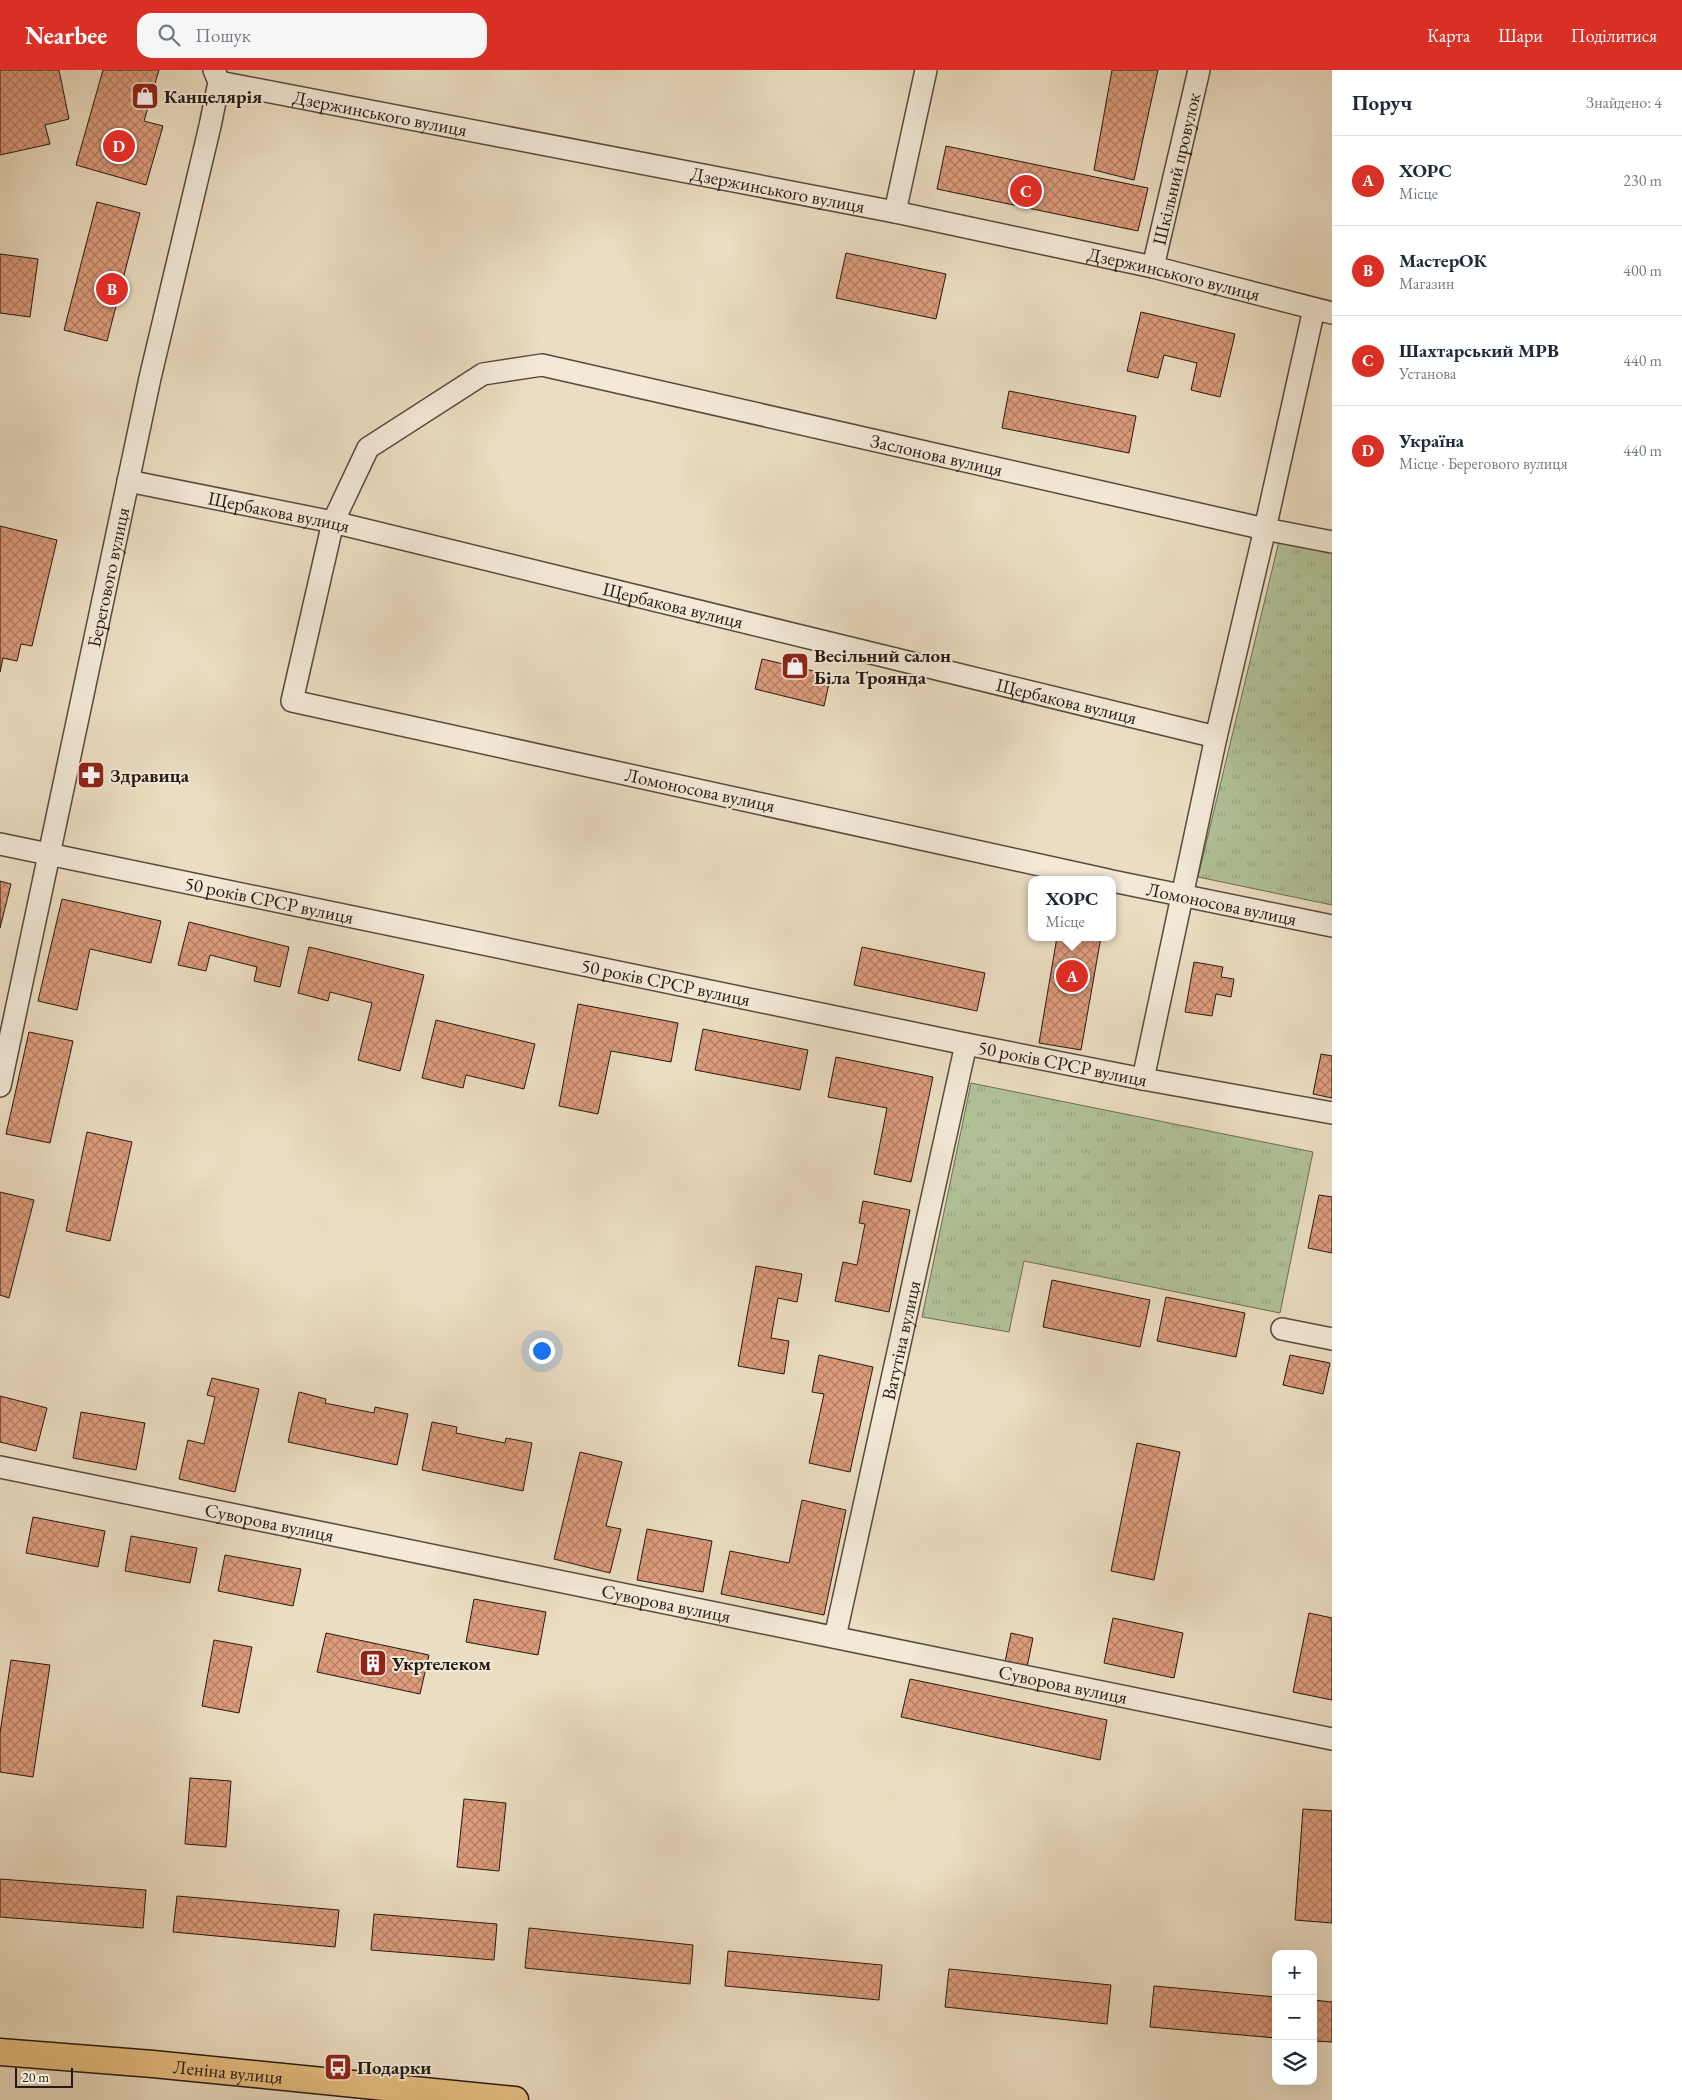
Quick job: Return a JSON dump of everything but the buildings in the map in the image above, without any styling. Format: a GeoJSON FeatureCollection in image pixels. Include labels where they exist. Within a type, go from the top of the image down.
{"type":"FeatureCollection","features":[{"type":"Feature","properties":{"kind":"main road","name":"Леніна вулиця"},"geometry":{"type":"LineString","coordinates":[[0,2052],[153,2064],[515,2100]]}},
{"type":"Feature","properties":{"kind":"street"},"geometry":{"type":"LineString","coordinates":[[894,212],[926,70]]}},
{"type":"Feature","properties":{"kind":"street","name":"Шкільний провулок"},"geometry":{"type":"LineString","coordinates":[[1153,267],[1199,70]]}},
{"type":"Feature","properties":{"kind":"street","name":"Дзержинського вулиця"},"geometry":{"type":"LineString","coordinates":[[217,76],[894,212],[1153,267],[1323,311]]}},
{"type":"Feature","properties":{"kind":"street","name":"Берегового вулиця"},"geometry":{"type":"LineString","coordinates":[[0,1086],[150,378],[210,126],[217,76]]}},
{"type":"Feature","properties":{"kind":"street"},"geometry":{"type":"LineString","coordinates":[[1142,1079],[1216,737],[1265,529],[1323,311]]}},
{"type":"Feature","properties":{"kind":"street","name":"Заслонова вулиця"},"geometry":{"type":"LineString","coordinates":[[333,522],[368,448],[483,374],[542,365],[1265,529],[1332,542]]}},
{"type":"Feature","properties":{"kind":"street","name":"Щербакова вулиця"},"geometry":{"type":"LineString","coordinates":[[128,481],[333,522],[1216,737]]}},
{"type":"Feature","properties":{"kind":"street","name":"Ломоносова вулиця"},"geometry":{"type":"LineString","coordinates":[[333,522],[292,701],[1092,876]]}},
{"type":"Feature","properties":{"kind":"street","name":"50 років СРСР вулиця"},"geometry":{"type":"LineString","coordinates":[[0,844],[966,1044],[1142,1079],[1332,1112]]}},
{"type":"Feature","properties":{"kind":"street","name":"Ломоносова вулиця"},"geometry":{"type":"LineString","coordinates":[[1116,881],[1332,926]]}},
{"type":"Feature","properties":{"kind":"street","name":"Ватутіна вулиця"},"geometry":{"type":"LineString","coordinates":[[835,1637],[966,1044]]}},
{"type":"Feature","properties":{"kind":"street"},"geometry":{"type":"LineString","coordinates":[[1282,1329],[1332,1339]]}},
{"type":"Feature","properties":{"kind":"street","name":"Суворова вулиця"},"geometry":{"type":"LineString","coordinates":[[0,1467],[1332,1739]]}},
{"type":"Feature","properties":{"kind":"green space"},"geometry":{"type":"Polygon","coordinates":[[[1280,537],[1332,547],[1332,905],[1198,877],[1280,537]]]}},
{"type":"Feature","properties":{"kind":"green space"},"geometry":{"type":"Polygon","coordinates":[[[971,1083],[1313,1152],[1280,1313],[1024,1261],[1009,1332],[922,1317],[971,1083]]]}},
{"type":"Feature","properties":{"kind":"place","name":"Канцелярія"},"geometry":{"type":"Point","coordinates":[145,96]}},
{"type":"Feature","properties":{"kind":"place","name":"Україна"},"geometry":{"type":"Point","coordinates":[119,146]}},
{"type":"Feature","properties":{"kind":"place","name":"Шахтарський МРВ"},"geometry":{"type":"Point","coordinates":[1026,191]}},
{"type":"Feature","properties":{"kind":"place","name":"МастерОК"},"geometry":{"type":"Point","coordinates":[112,289]}},
{"type":"Feature","properties":{"kind":"place","name":"Весільний салон Біла Троянда"},"geometry":{"type":"Point","coordinates":[795,666]}},
{"type":"Feature","properties":{"kind":"place","name":"Здравица"},"geometry":{"type":"Point","coordinates":[91,775]}},
{"type":"Feature","properties":{"kind":"place","name":"ХОРС"},"geometry":{"type":"Point","coordinates":[1072,976]}},
{"type":"Feature","properties":{"kind":"place","name":"Укртелеком"},"geometry":{"type":"Point","coordinates":[373,1663]}},
{"type":"Feature","properties":{"kind":"place","name":"Подарки"},"geometry":{"type":"Point","coordinates":[338,2067]}}]}
